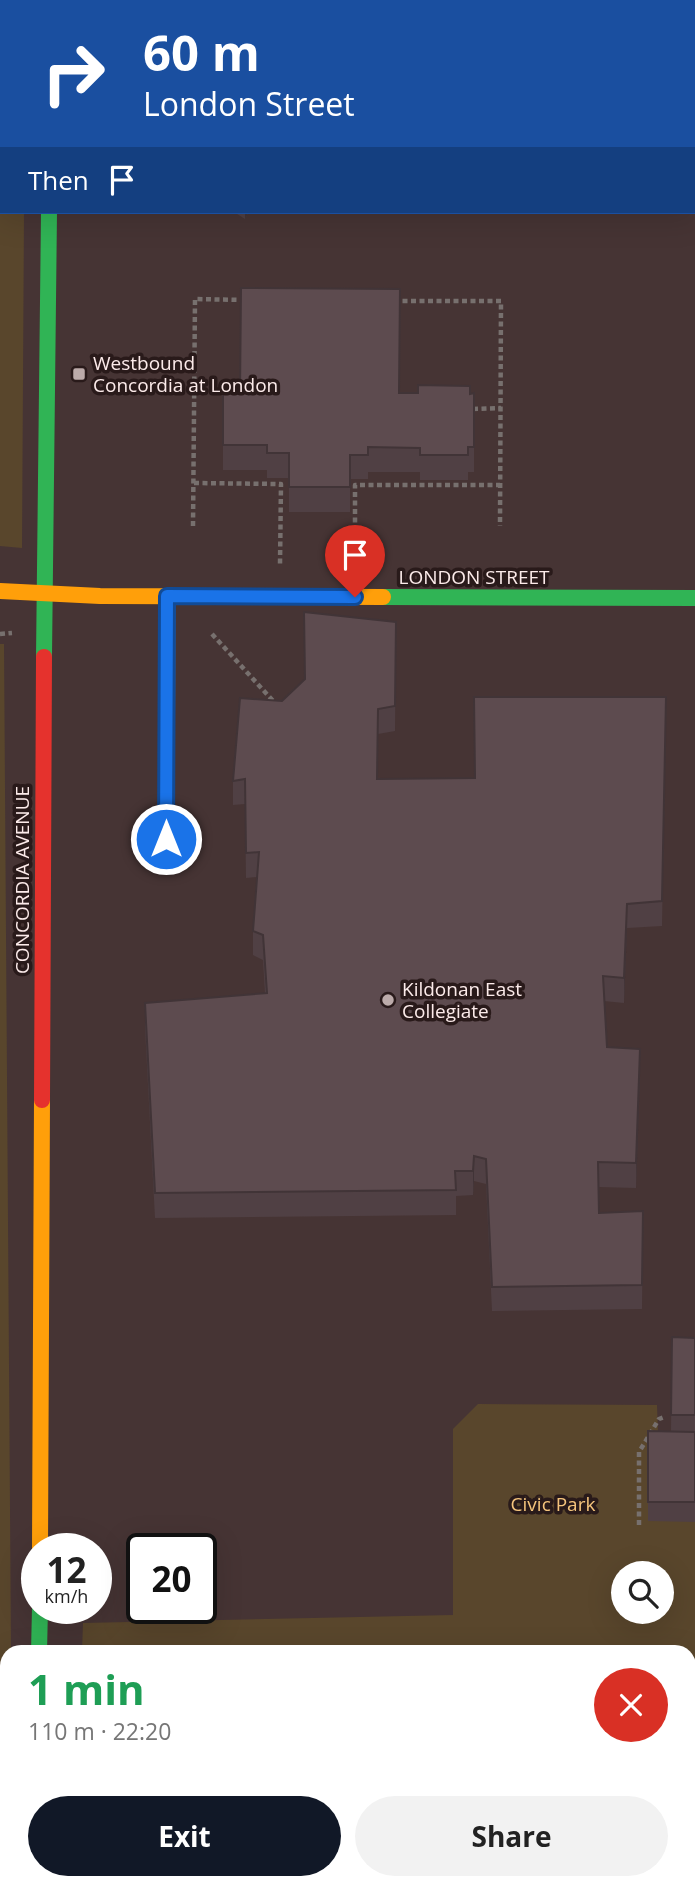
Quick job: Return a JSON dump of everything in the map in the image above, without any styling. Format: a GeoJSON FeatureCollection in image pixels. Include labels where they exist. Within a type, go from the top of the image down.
{"type":"FeatureCollection","features":[{"type":"Feature","properties":{"kind":"main road","name":"CONCORDIA AVENUE"},"geometry":{"type":"LineString","coordinates":[[40,1533],[44,592],[49,214]]}},
{"type":"Feature","properties":{"kind":"main road","name":"LONDON STREET"},"geometry":{"type":"LineString","coordinates":[[0,591],[100,596],[695,598]]}},
{"type":"Feature","properties":{"kind":"main road"},"geometry":{"type":"LineString","coordinates":[[40,1624],[40,1645]]}},
{"type":"Feature","properties":{"kind":"lane"},"geometry":{"type":"LineString","coordinates":[[166,839],[167,596]]}},
{"type":"Feature","properties":{"kind":"path"},"geometry":{"type":"LineString","coordinates":[[193,526],[195,299],[251,300]]}},
{"type":"Feature","properties":{"kind":"path"},"geometry":{"type":"LineString","coordinates":[[390,300],[500,301],[500,526]]}},
{"type":"Feature","properties":{"kind":"path"},"geometry":{"type":"LineString","coordinates":[[473,409],[501,408]]}},
{"type":"Feature","properties":{"kind":"path"},"geometry":{"type":"LineString","coordinates":[[194,483],[281,484],[280,597]]}},
{"type":"Feature","properties":{"kind":"path"},"geometry":{"type":"LineString","coordinates":[[355,597],[355,485],[500,485]]}},
{"type":"Feature","properties":{"kind":"path"},"geometry":{"type":"LineString","coordinates":[[212,634],[283,711]]}},
{"type":"Feature","properties":{"kind":"path"},"geometry":{"type":"LineString","coordinates":[[639,1525],[639,1452],[659,1419],[664,1417]]}},
{"type":"Feature","properties":{"kind":"green space"},"geometry":{"type":"Polygon","coordinates":[[[0,214],[24,214],[22,548],[0,546],[0,214]]]}},
{"type":"Feature","properties":{"kind":"green space"},"geometry":{"type":"Polygon","coordinates":[[[0,644],[4,644],[11,1645],[0,1645],[0,644]]]}},
{"type":"Feature","properties":{"kind":"green space","name":"Civic Park"},"geometry":{"type":"Polygon","coordinates":[[[478,1404],[657,1405],[658,1433],[695,1432],[695,1645],[82,1645],[83,1624],[217,1624],[217,1620],[453,1615],[453,1429],[478,1404]]]}},
{"type":"Feature","properties":{"kind":"building"},"geometry":{"type":"Polygon","coordinates":[[[241,288],[400,289],[399,393],[418,393],[418,385],[470,386],[470,394],[474,393],[474,447],[468,447],[468,455],[420,455],[420,448],[368,447],[368,455],[350,455],[350,487],[289,487],[289,453],[267,453],[267,445],[223,445],[223,394],[240,394],[241,288]]]}},
{"type":"Feature","properties":{"kind":"building"},"geometry":{"type":"Polygon","coordinates":[[[304,612],[396,622],[395,706],[378,709],[377,779],[475,778],[474,697],[666,697],[662,901],[627,904],[624,978],[603,976],[607,1047],[640,1049],[636,1163],[598,1162],[599,1213],[643,1211],[642,1285],[492,1287],[486,1159],[474,1156],[473,1171],[455,1171],[456,1190],[155,1193],[145,1003],[267,993],[263,935],[253,931],[259,852],[246,853],[245,779],[233,781],[240,698],[282,701],[305,679],[304,612]]]}},
{"type":"Feature","properties":{"kind":"building"},"geometry":{"type":"Polygon","coordinates":[[[672,1337],[695,1338],[695,1415],[671,1415],[672,1337]]]}},
{"type":"Feature","properties":{"kind":"building"},"geometry":{"type":"Polygon","coordinates":[[[648,1431],[695,1432],[695,1502],[648,1502],[648,1431]]]}},
{"type":"Feature","properties":{"kind":"traffic: fast"},"geometry":{"type":"LineString","coordinates":[[44,657],[49,214]]}},
{"type":"Feature","properties":{"kind":"traffic: fast"},"geometry":{"type":"LineString","coordinates":[[383,597],[695,598]]}},
{"type":"Feature","properties":{"kind":"traffic: fast"},"geometry":{"type":"LineString","coordinates":[[39,1645],[40,1624]]}},
{"type":"Feature","properties":{"kind":"traffic: slow"},"geometry":{"type":"LineString","coordinates":[[0,591],[100,596],[383,597]]}},
{"type":"Feature","properties":{"kind":"traffic: slow"},"geometry":{"type":"LineString","coordinates":[[40,1533],[42,1100]]}},
{"type":"Feature","properties":{"kind":"traffic: jam"},"geometry":{"type":"LineString","coordinates":[[42,1100],[44,657]]}},
{"type":"Feature","properties":{"kind":"place","name":"Westbound Concordia at London"},"geometry":{"type":"Point","coordinates":[79,374]}},
{"type":"Feature","properties":{"kind":"place","name":"Kildonan East Collegiate"},"geometry":{"type":"Point","coordinates":[388,1000]}},
{"type":"Feature","properties":{"kind":"route"},"geometry":{"type":"LineString","coordinates":[[166,839],[167,596],[355,597]]}}]}
